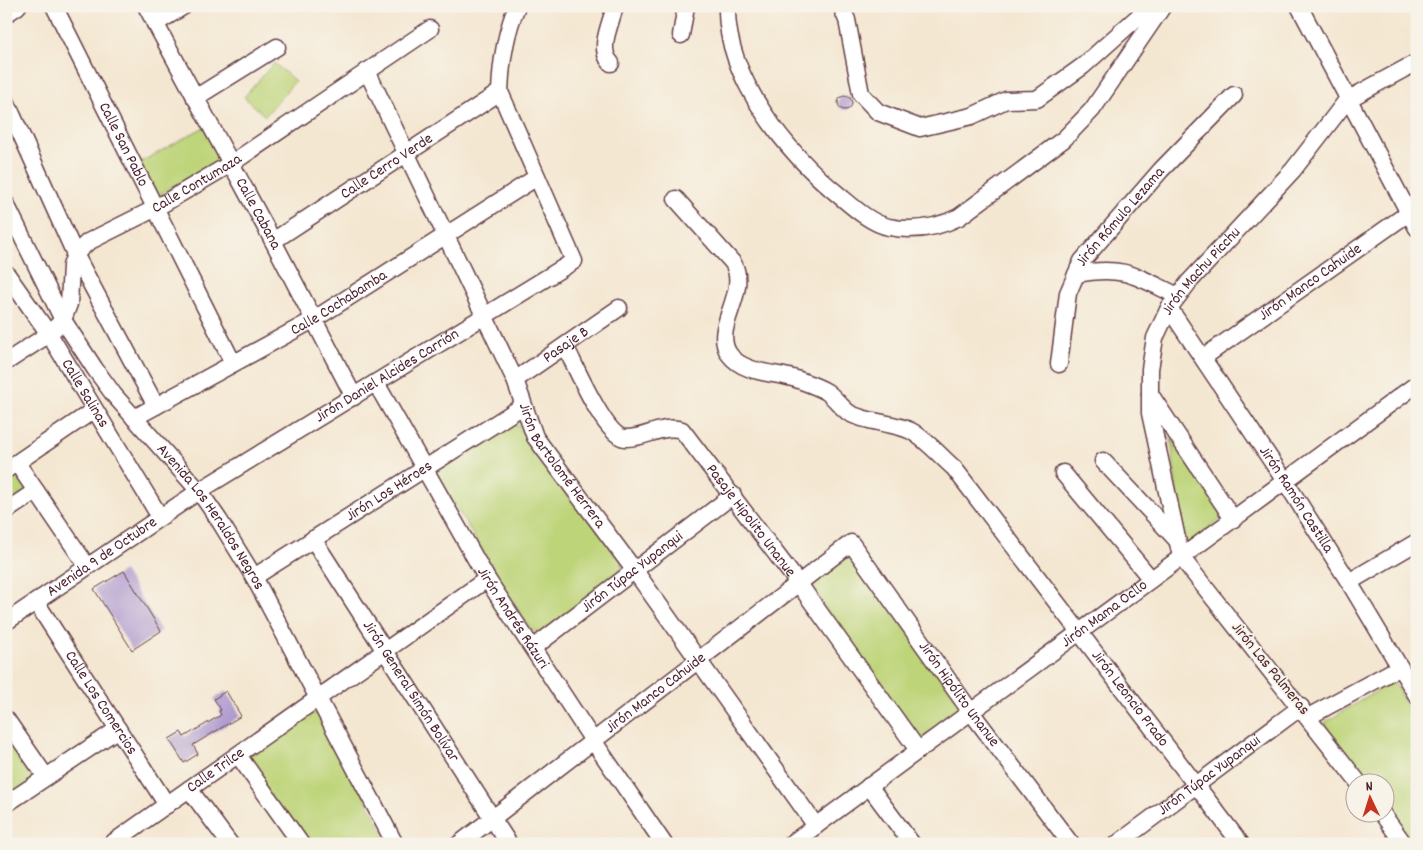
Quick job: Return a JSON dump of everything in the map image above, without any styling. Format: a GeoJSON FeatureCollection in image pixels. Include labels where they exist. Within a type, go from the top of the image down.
{"type":"FeatureCollection","features":[{"type":"Feature","properties":{"kind":"street"},"geometry":{"type":"LineString","coordinates":[[6,14],[18,6]]}},
{"type":"Feature","properties":{"kind":"street","name":"Calle San Pablo"},"geometry":{"type":"LineString","coordinates":[[54,6],[233,364]]}},
{"type":"Feature","properties":{"kind":"street","name":"Calle Cabana"},"geometry":{"type":"LineString","coordinates":[[146,6],[273,240],[354,397]]}},
{"type":"Feature","properties":{"kind":"street"},"geometry":{"type":"LineString","coordinates":[[156,24],[184,6]]}},
{"type":"Feature","properties":{"kind":"street"},"geometry":{"type":"LineString","coordinates":[[516,6],[508,29],[500,72],[500,92],[537,176]]}},
{"type":"Feature","properties":{"kind":"street"},"geometry":{"type":"LineString","coordinates":[[611,63],[605,57],[604,48],[615,6]]}},
{"type":"Feature","properties":{"kind":"street"},"geometry":{"type":"LineString","coordinates":[[681,35],[686,6]]}},
{"type":"Feature","properties":{"kind":"street"},"geometry":{"type":"LineString","coordinates":[[728,6],[730,44],[773,129],[810,169],[856,210],[887,227],[913,230],[940,227],[959,217],[1064,139],[1092,110],[1163,6]]}},
{"type":"Feature","properties":{"kind":"street"},"geometry":{"type":"LineString","coordinates":[[841,6],[847,20],[861,94],[878,112],[920,128],[972,116],[1006,100],[1037,99],[1084,66],[1150,6]]}},
{"type":"Feature","properties":{"kind":"street"},"geometry":{"type":"LineString","coordinates":[[1299,6],[1348,100],[1412,209],[1417,228]]}},
{"type":"Feature","properties":{"kind":"street","name":"Calle Contumaza"},"geometry":{"type":"LineString","coordinates":[[76,254],[88,242],[156,208],[232,163],[430,29]]}},
{"type":"Feature","properties":{"kind":"street"},"geometry":{"type":"LineString","coordinates":[[195,98],[278,47]]}},
{"type":"Feature","properties":{"kind":"street","name":"Jirón Machu Picchu"},"geometry":{"type":"LineString","coordinates":[[1181,557],[1150,413],[1150,369],[1155,338],[1174,302],[1293,170],[1348,100],[1417,62]]}},
{"type":"Feature","properties":{"kind":"street","name":"Jirón Bartolomé Herrera"},"geometry":{"type":"LineString","coordinates":[[367,71],[515,380],[535,437],[635,572],[816,826]]}},
{"type":"Feature","properties":{"kind":"street","name":"Calle Cerro Verde"},"geometry":{"type":"LineString","coordinates":[[273,240],[500,92]]}},
{"type":"Feature","properties":{"kind":"street","name":"Jirón Rómulo Lezama"},"geometry":{"type":"LineString","coordinates":[[1059,364],[1068,293],[1082,261],[1160,170],[1234,95]]}},
{"type":"Feature","properties":{"kind":"street"},"geometry":{"type":"LineString","coordinates":[[6,102],[76,254],[156,406]]}},
{"type":"Feature","properties":{"kind":"street","name":"Calle Cochabamba"},"geometry":{"type":"LineString","coordinates":[[134,418],[313,320],[537,176]]}},
{"type":"Feature","properties":{"kind":"street","name":"Jirón Daniel Alcides Carrión"},"geometry":{"type":"LineString","coordinates":[[199,491],[574,261],[537,176]]}},
{"type":"Feature","properties":{"kind":"street","name":"Jirón Leoncio Prado"},"geometry":{"type":"LineString","coordinates":[[676,199],[738,271],[739,284],[726,325],[725,341],[729,354],[742,364],[774,376],[796,379],[826,392],[850,413],[910,431],[924,440],[963,481],[1197,784],[1241,844]]}},
{"type":"Feature","properties":{"kind":"street","name":"Avenida Los Heraldos Negros"},"geometry":{"type":"LineString","coordinates":[[6,204],[62,320],[95,370],[134,418],[199,491],[254,577],[394,844]]}},
{"type":"Feature","properties":{"kind":"street","name":"Jirón Manco Cahuide"},"geometry":{"type":"LineString","coordinates":[[1204,357],[1412,209]]}},
{"type":"Feature","properties":{"kind":"street"},"geometry":{"type":"LineString","coordinates":[[6,362],[49,334],[62,320],[68,304],[71,266],[76,254]]}},
{"type":"Feature","properties":{"kind":"street"},"geometry":{"type":"LineString","coordinates":[[1076,274],[1100,270],[1128,272],[1174,302]]}},
{"type":"Feature","properties":{"kind":"street","name":"Calle Salinas"},"geometry":{"type":"LineString","coordinates":[[6,273],[49,334],[160,517]]}},
{"type":"Feature","properties":{"kind":"street","name":"Jirón Ramón Castilla"},"geometry":{"type":"LineString","coordinates":[[1174,302],[1204,357],[1285,481],[1415,689]]}},
{"type":"Feature","properties":{"kind":"street","name":"Pasaje B"},"geometry":{"type":"LineString","coordinates":[[515,380],[619,308]]}},
{"type":"Feature","properties":{"kind":"street","name":"Pasaje Hipolito Unanue"},"geometry":{"type":"LineString","coordinates":[[565,346],[590,396],[612,431],[618,436],[626,438],[672,428],[682,430],[799,584],[918,750]]}},
{"type":"Feature","properties":{"kind":"street","name":"Jirón Andrés Rázuri"},"geometry":{"type":"LineString","coordinates":[[376,383],[487,579],[594,742],[664,844]]}},
{"type":"Feature","properties":{"kind":"street","name":"Jirón Mama Ocllo"},"geometry":{"type":"LineString","coordinates":[[791,844],[1417,384]]}},
{"type":"Feature","properties":{"kind":"street"},"geometry":{"type":"LineString","coordinates":[[1150,394],[1233,519]]}},
{"type":"Feature","properties":{"kind":"street","name":"Jirón Los Héroes"},"geometry":{"type":"LineString","coordinates":[[254,577],[523,406]]}},
{"type":"Feature","properties":{"kind":"street"},"geometry":{"type":"LineString","coordinates":[[87,566],[36,491],[12,467],[94,410]]}},
{"type":"Feature","properties":{"kind":"street"},"geometry":{"type":"LineString","coordinates":[[1103,460],[1177,540]]}},
{"type":"Feature","properties":{"kind":"street"},"geometry":{"type":"LineString","coordinates":[[1063,473],[1151,579]]}},
{"type":"Feature","properties":{"kind":"street"},"geometry":{"type":"LineString","coordinates":[[6,512],[36,491]]}},
{"type":"Feature","properties":{"kind":"street","name":"Avenida 9 de Octubre"},"geometry":{"type":"LineString","coordinates":[[6,622],[199,491]]}},
{"type":"Feature","properties":{"kind":"street","name":"Jirón Túpac Yupanqui"},"geometry":{"type":"LineString","coordinates":[[533,648],[635,572],[733,495]]}},
{"type":"Feature","properties":{"kind":"street","name":"Jirón General Simón Bolívar"},"geometry":{"type":"LineString","coordinates":[[313,539],[509,844]]}},
{"type":"Feature","properties":{"kind":"street"},"geometry":{"type":"LineString","coordinates":[[1349,582],[1417,542]]}},
{"type":"Feature","properties":{"kind":"street","name":"Jirón Manco Cahuide"},"geometry":{"type":"LineString","coordinates":[[459,844],[851,543]]}},
{"type":"Feature","properties":{"kind":"street","name":"Jirón Hipólito Unanue"},"geometry":{"type":"LineString","coordinates":[[851,543],[970,712],[1071,844]]}},
{"type":"Feature","properties":{"kind":"street","name":"Jirón Las Palmeras"},"geometry":{"type":"LineString","coordinates":[[1181,557],[1350,772]]}},
{"type":"Feature","properties":{"kind":"street","name":"Calle Trilce"},"geometry":{"type":"LineString","coordinates":[[117,842],[487,579]]}},
{"type":"Feature","properties":{"kind":"street","name":"Calle Los Comercios"},"geometry":{"type":"LineString","coordinates":[[36,602],[167,805]]}},
{"type":"Feature","properties":{"kind":"street","name":"Jirón Túpac Yupanqui"},"geometry":{"type":"LineString","coordinates":[[1117,844],[1197,784],[1304,712],[1400,667]]}},
{"type":"Feature","properties":{"kind":"street"},"geometry":{"type":"LineString","coordinates":[[7,722],[46,777]]}},
{"type":"Feature","properties":{"kind":"street"},"geometry":{"type":"LineString","coordinates":[[6,804],[118,729]]}},
{"type":"Feature","properties":{"kind":"street"},"geometry":{"type":"LineString","coordinates":[[238,755],[301,844]]}},
{"type":"Feature","properties":{"kind":"street"},"geometry":{"type":"LineString","coordinates":[[869,786],[912,844]]}},
{"type":"Feature","properties":{"kind":"street"},"geometry":{"type":"LineString","coordinates":[[189,789],[230,844]]}},
{"type":"Feature","properties":{"kind":"street"},"geometry":{"type":"LineString","coordinates":[[1388,822],[1404,844]]}},
{"type":"Feature","properties":{"kind":"green space"},"geometry":{"type":"Polygon","coordinates":[[[274,63],[295,81],[265,116],[244,97],[274,63]]]}},
{"type":"Feature","properties":{"kind":"green space"},"geometry":{"type":"Polygon","coordinates":[[[204,127],[222,159],[158,195],[139,163],[204,127]]]}},
{"type":"Feature","properties":{"kind":"green space"},"geometry":{"type":"Polygon","coordinates":[[[514,421],[622,561],[622,572],[540,633],[531,630],[434,471],[514,421]]]}},
{"type":"Feature","properties":{"kind":"green space"},"geometry":{"type":"Polygon","coordinates":[[[1171,438],[1225,516],[1189,544],[1181,536],[1171,438]]]}},
{"type":"Feature","properties":{"kind":"green space"},"geometry":{"type":"Polygon","coordinates":[[[14,471],[27,490],[6,505],[6,476],[14,471]]]}},
{"type":"Feature","properties":{"kind":"green space"},"geometry":{"type":"Polygon","coordinates":[[[851,554],[963,708],[919,740],[810,588],[851,554]]]}},
{"type":"Feature","properties":{"kind":"green space"},"geometry":{"type":"Polygon","coordinates":[[[1393,681],[1417,722],[1417,844],[1412,844],[1396,821],[1396,772],[1360,772],[1324,723],[1393,681]]]}},
{"type":"Feature","properties":{"kind":"green space"},"geometry":{"type":"Polygon","coordinates":[[[309,714],[320,714],[390,844],[304,844],[243,759],[309,714]]]}},
{"type":"Feature","properties":{"kind":"green space"},"geometry":{"type":"Polygon","coordinates":[[[10,733],[39,776],[6,798],[6,736],[10,733]]]}},
{"type":"Feature","properties":{"kind":"building"},"geometry":{"type":"Polygon","coordinates":[[[842,96],[848,96],[852,103],[848,110],[842,110],[838,106],[838,100],[842,96]]]}},
{"type":"Feature","properties":{"kind":"building"},"geometry":{"type":"Polygon","coordinates":[[[124,571],[161,631],[132,650],[94,589],[124,571]]]}},
{"type":"Feature","properties":{"kind":"building"},"geometry":{"type":"Polygon","coordinates":[[[226,691],[241,716],[193,745],[198,754],[184,763],[169,739],[181,732],[184,737],[221,715],[219,711],[221,710],[214,699],[226,691]]]}}]}
